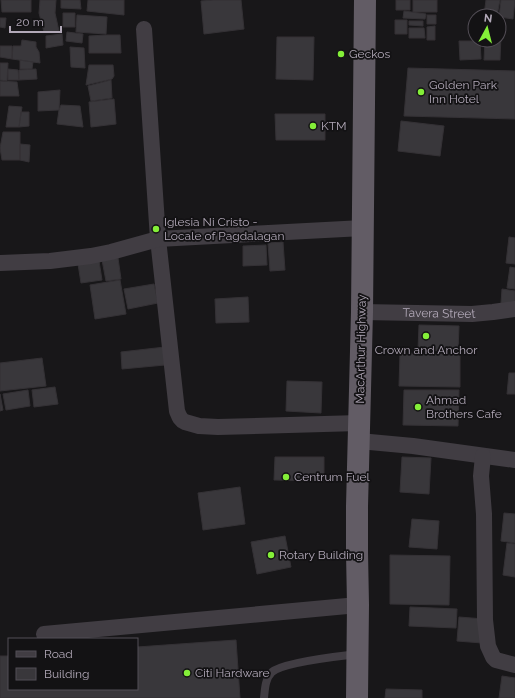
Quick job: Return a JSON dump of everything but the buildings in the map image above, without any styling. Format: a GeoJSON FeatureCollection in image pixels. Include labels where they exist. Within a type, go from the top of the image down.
{"type":"FeatureCollection","features":[{"type":"Feature","properties":{"kind":"highway","name":"MacArthur Highway"},"geometry":{"type":"LineString","coordinates":[[357,698],[357,544],[362,312],[365,0]]}},
{"type":"Feature","properties":{"kind":"street"},"geometry":{"type":"LineString","coordinates":[[144,29],[158,239],[177,411],[182,421],[199,426],[359,432],[413,446],[515,460]]}},
{"type":"Feature","properties":{"kind":"street"},"geometry":{"type":"LineString","coordinates":[[0,263],[50,261],[91,256],[158,239],[363,228]]}},
{"type":"Feature","properties":{"kind":"street","name":"Tavera Street"},"geometry":{"type":"LineString","coordinates":[[362,312],[472,314],[515,309]]}},
{"type":"Feature","properties":{"kind":"street"},"geometry":{"type":"LineString","coordinates":[[483,456],[482,476],[484,514],[485,620],[488,646],[496,660],[515,665]]}},
{"type":"Feature","properties":{"kind":"street"},"geometry":{"type":"LineString","coordinates":[[44,634],[358,605]]}},
{"type":"Feature","properties":{"kind":"lane"},"geometry":{"type":"LineString","coordinates":[[264,698],[265,683],[272,672],[282,667],[357,654]]}},
{"type":"Feature","properties":{"kind":"place","name":"Geckos"},"geometry":{"type":"Point","coordinates":[341,54]}},
{"type":"Feature","properties":{"kind":"place","name":"Golden Park Inn Hotel"},"geometry":{"type":"Point","coordinates":[421,92]}},
{"type":"Feature","properties":{"kind":"place","name":"KTM"},"geometry":{"type":"Point","coordinates":[313,126]}},
{"type":"Feature","properties":{"kind":"place","name":"Iglesia Ni Cristo - Locale of Pagdalagan"},"geometry":{"type":"Point","coordinates":[156,229]}},
{"type":"Feature","properties":{"kind":"place","name":"Crown and Anchor"},"geometry":{"type":"Point","coordinates":[426,336]}},
{"type":"Feature","properties":{"kind":"place","name":"Ahmad Brothers Cafe"},"geometry":{"type":"Point","coordinates":[418,407]}},
{"type":"Feature","properties":{"kind":"place","name":"Centrum Fuel"},"geometry":{"type":"Point","coordinates":[286,477]}},
{"type":"Feature","properties":{"kind":"place","name":"Rotary Building"},"geometry":{"type":"Point","coordinates":[271,555]}},
{"type":"Feature","properties":{"kind":"place","name":"Citi Hardware"},"geometry":{"type":"Point","coordinates":[187,673]}}]}
